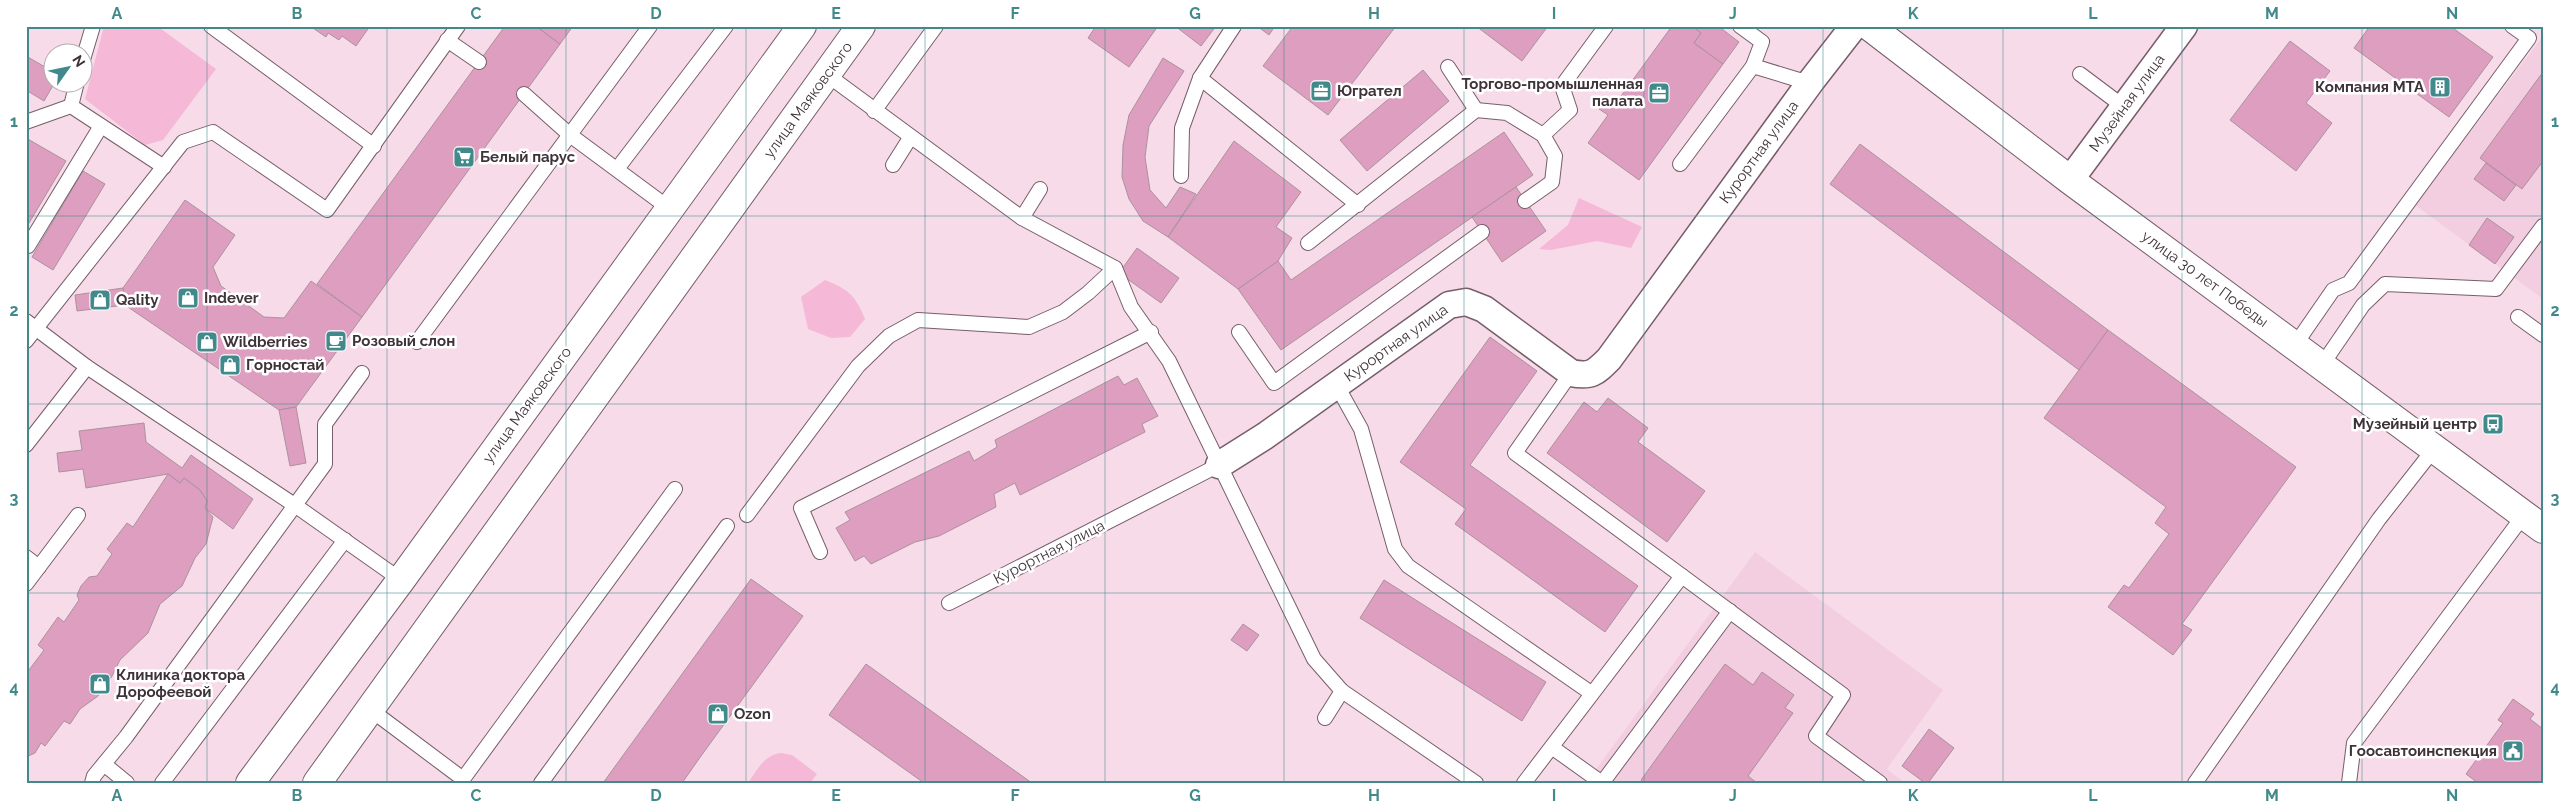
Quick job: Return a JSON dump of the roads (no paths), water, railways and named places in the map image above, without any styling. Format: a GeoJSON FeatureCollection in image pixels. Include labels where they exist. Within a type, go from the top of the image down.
{"type":"FeatureCollection","features":[{"type":"Feature","properties":{"kind":"main road","name":"улица Маяковского"},"geometry":{"type":"LineString","coordinates":[[250,783],[402,580],[802,26]]}},
{"type":"Feature","properties":{"kind":"main road","name":"улица Маяковского"},"geometry":{"type":"LineString","coordinates":[[317,783],[861,26]]}},
{"type":"Feature","properties":{"kind":"main road","name":"улица 30 лет Победы"},"geometry":{"type":"LineString","coordinates":[[1869,26],[2070,180],[2296,345],[2533,522]]}},
{"type":"Feature","properties":{"kind":"street","name":"Курортная улица"},"geometry":{"type":"LineString","coordinates":[[1219,465],[1266,436],[1336,384],[1449,305],[1466,302],[1484,309],[1571,373],[1584,376],[1597,371],[1609,359],[1812,80],[1854,26]]}},
{"type":"Feature","properties":{"kind":"street","name":"Музейная улица"},"geometry":{"type":"LineString","coordinates":[[2070,180],[2184,26]]}},
{"type":"Feature","properties":{"kind":"lane"},"geometry":{"type":"LineString","coordinates":[[88,42],[92,26]]}},
{"type":"Feature","properties":{"kind":"lane"},"geometry":{"type":"LineString","coordinates":[[211,26],[374,146]]}},
{"type":"Feature","properties":{"kind":"lane"},"geometry":{"type":"LineString","coordinates":[[26,341],[31,325],[183,142],[213,132],[327,210],[458,26]]}},
{"type":"Feature","properties":{"kind":"lane"},"geometry":{"type":"LineString","coordinates":[[417,342],[650,26]]}},
{"type":"Feature","properties":{"kind":"lane"},"geometry":{"type":"LineString","coordinates":[[617,169],[726,26]]}},
{"type":"Feature","properties":{"kind":"lane"},"geometry":{"type":"LineString","coordinates":[[874,111],[936,26]]}},
{"type":"Feature","properties":{"kind":"lane"},"geometry":{"type":"LineString","coordinates":[[1181,176],[1182,128],[1200,78],[1234,26]]}},
{"type":"Feature","properties":{"kind":"lane"},"geometry":{"type":"LineString","coordinates":[[1543,135],[1570,110],[1562,86],[1606,26]]}},
{"type":"Feature","properties":{"kind":"lane"},"geometry":{"type":"LineString","coordinates":[[1680,164],[1753,66],[1762,42],[1740,26]]}},
{"type":"Feature","properties":{"kind":"lane"},"geometry":{"type":"LineString","coordinates":[[2296,345],[2333,290],[2349,283],[2529,38],[2512,26]]}},
{"type":"Feature","properties":{"kind":"lane"},"geometry":{"type":"LineString","coordinates":[[447,40],[479,62]]}},
{"type":"Feature","properties":{"kind":"lane"},"geometry":{"type":"LineString","coordinates":[[1448,66],[1476,110]]}},
{"type":"Feature","properties":{"kind":"lane"},"geometry":{"type":"LineString","coordinates":[[1753,66],[1799,80],[1812,80]]}},
{"type":"Feature","properties":{"kind":"lane"},"geometry":{"type":"LineString","coordinates":[[826,74],[910,138],[1022,218],[1115,268],[1131,307],[1151,332],[1169,361],[1314,659],[1342,691],[1476,783]]}},
{"type":"Feature","properties":{"kind":"lane"},"geometry":{"type":"LineString","coordinates":[[2080,74],[2124,107]]}},
{"type":"Feature","properties":{"kind":"lane"},"geometry":{"type":"LineString","coordinates":[[1200,78],[1358,205]]}},
{"type":"Feature","properties":{"kind":"lane"},"geometry":{"type":"LineString","coordinates":[[71,106],[74,92]]}},
{"type":"Feature","properties":{"kind":"lane"},"geometry":{"type":"LineString","coordinates":[[524,94],[570,135],[670,209]]}},
{"type":"Feature","properties":{"kind":"lane"},"geometry":{"type":"LineString","coordinates":[[71,106],[164,167]]}},
{"type":"Feature","properties":{"kind":"lane"},"geometry":{"type":"LineString","coordinates":[[26,122],[71,106]]}},
{"type":"Feature","properties":{"kind":"lane"},"geometry":{"type":"LineString","coordinates":[[1308,243],[1476,110],[1507,113],[1543,135],[1555,156],[1552,182],[1525,201]]}},
{"type":"Feature","properties":{"kind":"lane"},"geometry":{"type":"LineString","coordinates":[[28,246],[101,126]]}},
{"type":"Feature","properties":{"kind":"lane"},"geometry":{"type":"LineString","coordinates":[[893,165],[910,138]]}},
{"type":"Feature","properties":{"kind":"lane"},"geometry":{"type":"LineString","coordinates":[[1022,218],[1040,188]]}},
{"type":"Feature","properties":{"kind":"lane"},"geometry":{"type":"LineString","coordinates":[[2322,365],[2362,305],[2385,284],[2496,289],[2543,226]]}},
{"type":"Feature","properties":{"kind":"lane"},"geometry":{"type":"LineString","coordinates":[[1239,332],[1274,383],[1482,232]]}},
{"type":"Feature","properties":{"kind":"lane"},"geometry":{"type":"LineString","coordinates":[[747,515],[858,366],[889,336],[918,320],[1028,327],[1063,312],[1088,293],[1115,268]]}},
{"type":"Feature","properties":{"kind":"lane"},"geometry":{"type":"LineString","coordinates":[[2518,316],[2543,335]]}},
{"type":"Feature","properties":{"kind":"lane"},"geometry":{"type":"LineString","coordinates":[[31,325],[87,367],[296,506],[402,580]]}},
{"type":"Feature","properties":{"kind":"lane"},"geometry":{"type":"LineString","coordinates":[[820,552],[801,508],[1151,332]]}},
{"type":"Feature","properties":{"kind":"lane"},"geometry":{"type":"LineString","coordinates":[[26,445],[87,367]]}},
{"type":"Feature","properties":{"kind":"lane"},"geometry":{"type":"LineString","coordinates":[[90,780],[126,737],[325,464],[325,424],[362,373]]}},
{"type":"Feature","properties":{"kind":"lane"},"geometry":{"type":"LineString","coordinates":[[1571,373],[1515,453],[1843,695],[1816,736],[1880,783]]}},
{"type":"Feature","properties":{"kind":"lane"},"geometry":{"type":"LineString","coordinates":[[1336,384],[1361,429],[1395,550],[1408,566],[1591,693]]}},
{"type":"Feature","properties":{"kind":"lane"},"geometry":{"type":"LineString","coordinates":[[2196,783],[2379,519],[2434,449]]}},
{"type":"Feature","properties":{"kind":"lane","name":"Курортная улица"},"geometry":{"type":"LineString","coordinates":[[949,603],[1219,465]]}},
{"type":"Feature","properties":{"kind":"lane"},"geometry":{"type":"LineString","coordinates":[[371,710],[462,781],[675,489]]}},
{"type":"Feature","properties":{"kind":"lane"},"geometry":{"type":"LineString","coordinates":[[26,584],[78,515]]}},
{"type":"Feature","properties":{"kind":"lane"},"geometry":{"type":"LineString","coordinates":[[2350,782],[2354,744],[2533,522]]}},
{"type":"Feature","properties":{"kind":"lane"},"geometry":{"type":"LineString","coordinates":[[542,783],[727,526]]}},
{"type":"Feature","properties":{"kind":"lane"},"geometry":{"type":"LineString","coordinates":[[162,783],[345,540]]}},
{"type":"Feature","properties":{"kind":"lane"},"geometry":{"type":"LineString","coordinates":[[26,557],[39,567]]}},
{"type":"Feature","properties":{"kind":"lane"},"geometry":{"type":"LineString","coordinates":[[1524,783],[1553,748],[1591,693],[1682,576]]}},
{"type":"Feature","properties":{"kind":"lane"},"geometry":{"type":"LineString","coordinates":[[1553,748],[1602,783],[1730,611]]}},
{"type":"Feature","properties":{"kind":"lane"},"geometry":{"type":"LineString","coordinates":[[1325,718],[1342,691]]}},
{"type":"Feature","properties":{"kind":"lane"},"geometry":{"type":"LineString","coordinates":[[104,764],[127,783]]}},
{"type":"Feature","properties":{"kind":"place","name":"Компания MTA"},"geometry":{"type":"Point","coordinates":[2440,87]}},
{"type":"Feature","properties":{"kind":"place","name":"Югрател"},"geometry":{"type":"Point","coordinates":[1321,91]}},
{"type":"Feature","properties":{"kind":"place","name":"Торгово-промышленная палата"},"geometry":{"type":"Point","coordinates":[1659,93]}},
{"type":"Feature","properties":{"kind":"place","name":"Белый парус"},"geometry":{"type":"Point","coordinates":[464,157]}},
{"type":"Feature","properties":{"kind":"place","name":"Indever"},"geometry":{"type":"Point","coordinates":[188,298]}},
{"type":"Feature","properties":{"kind":"place","name":"Qality"},"geometry":{"type":"Point","coordinates":[100,300]}},
{"type":"Feature","properties":{"kind":"place","name":"Розовый слон"},"geometry":{"type":"Point","coordinates":[336,341]}},
{"type":"Feature","properties":{"kind":"place","name":"Wildberries"},"geometry":{"type":"Point","coordinates":[207,342]}},
{"type":"Feature","properties":{"kind":"place","name":"Горностай"},"geometry":{"type":"Point","coordinates":[230,365]}},
{"type":"Feature","properties":{"kind":"place","name":"Музейный центр"},"geometry":{"type":"Point","coordinates":[2493,424]}},
{"type":"Feature","properties":{"kind":"place","name":"Клиника доктора Дорофеевой"},"geometry":{"type":"Point","coordinates":[100,684]}},
{"type":"Feature","properties":{"kind":"place","name":"Ozon"},"geometry":{"type":"Point","coordinates":[718,714]}},
{"type":"Feature","properties":{"kind":"place","name":"Гоосавтоинспекция"},"geometry":{"type":"Point","coordinates":[2513,751]}}]}
